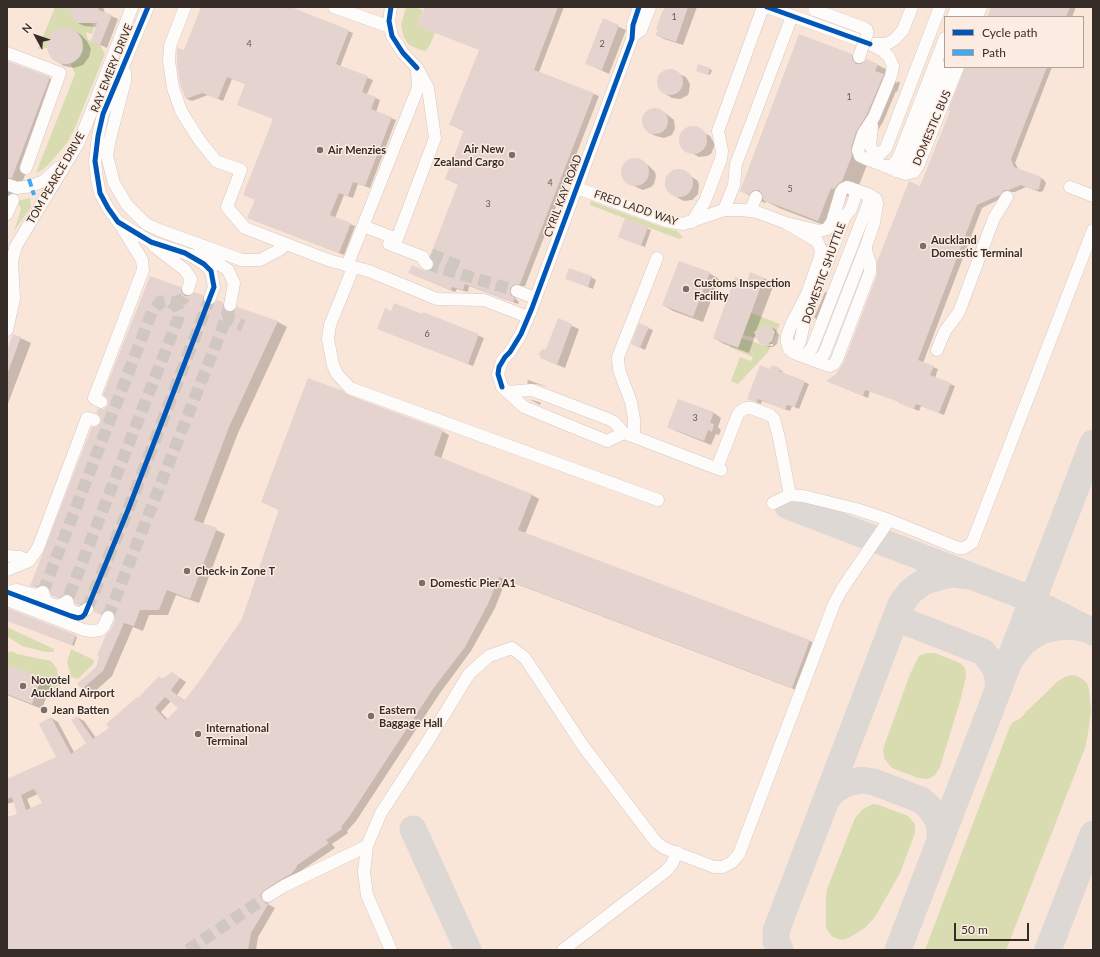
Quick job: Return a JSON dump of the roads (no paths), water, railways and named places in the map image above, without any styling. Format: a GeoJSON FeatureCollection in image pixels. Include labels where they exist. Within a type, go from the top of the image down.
{"type":"FeatureCollection","features":[{"type":"Feature","properties":{"kind":"street","name":"TOM PEARCE DRIVE"},"geometry":{"type":"LineString","coordinates":[[7,330],[14,299],[12,260],[16,246],[78,144],[132,7]]}},
{"type":"Feature","properties":{"kind":"street","name":"RAY EMERY DRIVE"},"geometry":{"type":"LineString","coordinates":[[101,402],[94,398],[143,270],[142,260],[100,193],[95,161],[98,136],[103,114],[148,7]]}},
{"type":"Feature","properties":{"kind":"street"},"geometry":{"type":"LineString","coordinates":[[185,7],[170,46],[169,61],[173,88],[181,111],[216,161],[241,170],[227,207],[245,228],[350,267],[369,271],[437,299],[484,300],[528,317]]}},
{"type":"Feature","properties":{"kind":"street"},"geometry":{"type":"LineString","coordinates":[[334,7],[390,27]]}},
{"type":"Feature","properties":{"kind":"street"},"geometry":{"type":"LineString","coordinates":[[391,7],[389,14],[392,36],[396,44],[417,68],[428,88],[435,138],[396,239],[389,244],[427,259]]}},
{"type":"Feature","properties":{"kind":"street","name":"CYRIL KAY ROAD"},"geometry":{"type":"LineString","coordinates":[[505,389],[498,374],[499,367],[521,334],[528,317],[633,36],[633,25],[639,7]]}},
{"type":"Feature","properties":{"kind":"street","name":"CYRIL KAY ROAD"},"geometry":{"type":"LineString","coordinates":[[633,36],[641,30],[650,7]]}},
{"type":"Feature","properties":{"kind":"street"},"geometry":{"type":"LineString","coordinates":[[692,222],[705,202],[721,159],[722,151],[718,131],[763,7]]}},
{"type":"Feature","properties":{"kind":"street"},"geometry":{"type":"LineString","coordinates":[[767,7],[870,44],[886,54],[893,66],[891,76],[874,117],[863,134],[858,146],[858,154],[864,158],[896,171],[904,169],[909,163],[945,68]]}},
{"type":"Feature","properties":{"kind":"street"},"geometry":{"type":"LineString","coordinates":[[870,44],[887,44],[895,39],[903,30],[912,7]]}},
{"type":"Feature","properties":{"kind":"street"},"geometry":{"type":"LineString","coordinates":[[874,117],[869,142],[873,151],[880,154],[886,148],[940,7]]}},
{"type":"Feature","properties":{"kind":"street"},"geometry":{"type":"LineString","coordinates":[[811,8],[867,30],[859,56]]}},
{"type":"Feature","properties":{"kind":"street"},"geometry":{"type":"LineString","coordinates":[[724,210],[734,185],[736,164],[792,16]]}},
{"type":"Feature","properties":{"kind":"street"},"geometry":{"type":"LineString","coordinates":[[884,166],[892,166],[898,159],[944,41]]}},
{"type":"Feature","properties":{"kind":"street"},"geometry":{"type":"LineString","coordinates":[[7,53],[60,73],[26,168]]}},
{"type":"Feature","properties":{"kind":"street"},"geometry":{"type":"LineString","coordinates":[[126,61],[125,81],[107,156],[114,183],[127,205],[146,224],[242,260],[260,260],[287,244]]}},
{"type":"Feature","properties":{"kind":"street"},"geometry":{"type":"LineString","coordinates":[[417,68],[418,88],[363,226],[330,325],[328,339],[333,365],[337,374],[350,388],[658,500]]}},
{"type":"Feature","properties":{"kind":"street","name":"DOMESTIC BUS"},"geometry":{"type":"LineString","coordinates":[[896,171],[908,174],[914,172],[918,166],[958,68]]}},
{"type":"Feature","properties":{"kind":"street"},"geometry":{"type":"LineString","coordinates":[[9,185],[21,188],[32,186],[44,181],[68,160]]}},
{"type":"Feature","properties":{"kind":"street"},"geometry":{"type":"LineString","coordinates":[[850,187],[874,198],[878,204],[874,223],[866,246],[866,254],[870,263],[870,272],[837,359],[834,364],[830,366],[799,355],[789,349],[787,345],[788,335],[807,294],[820,258],[821,249],[817,241],[786,224],[819,231],[827,229],[832,222],[841,192],[843,189],[850,187]]}},
{"type":"Feature","properties":{"kind":"street","name":"DOMESTIC SHUTTLE"},"geometry":{"type":"LineString","coordinates":[[788,335],[788,343],[791,346],[797,346],[800,342],[805,319],[845,216],[855,197],[855,192],[850,187]]}},
{"type":"Feature","properties":{"kind":"street"},"geometry":{"type":"LineString","coordinates":[[1070,187],[1093,196]]}},
{"type":"Feature","properties":{"kind":"street","name":"FRED LADD WAY"},"geometry":{"type":"LineString","coordinates":[[577,188],[667,221],[683,224],[724,210],[757,212],[786,224]]}},
{"type":"Feature","properties":{"kind":"street","name":"DOMESTIC SHUTTLE"},"geometry":{"type":"LineString","coordinates":[[799,355],[806,354],[812,348],[869,202],[869,197],[864,193]]}},
{"type":"Feature","properties":{"kind":"street"},"geometry":{"type":"LineString","coordinates":[[750,211],[756,197]]}},
{"type":"Feature","properties":{"kind":"street"},"geometry":{"type":"LineString","coordinates":[[937,350],[945,331],[959,312],[994,218],[1007,197]]}},
{"type":"Feature","properties":{"kind":"street"},"geometry":{"type":"LineString","coordinates":[[7,214],[13,200]]}},
{"type":"Feature","properties":{"kind":"street"},"geometry":{"type":"LineString","coordinates":[[118,222],[151,242],[185,253],[204,264],[211,271],[213,278],[214,287],[210,298]]}},
{"type":"Feature","properties":{"kind":"street"},"geometry":{"type":"LineString","coordinates":[[363,226],[396,239]]}},
{"type":"Feature","properties":{"kind":"street"},"geometry":{"type":"LineString","coordinates":[[772,503],[790,495],[803,496],[848,507],[889,520],[958,548],[964,548],[972,543],[1093,230]]}},
{"type":"Feature","properties":{"kind":"street"},"geometry":{"type":"LineString","coordinates":[[151,242],[156,248],[185,270],[191,279],[188,289]]}},
{"type":"Feature","properties":{"kind":"street"},"geometry":{"type":"LineString","coordinates":[[151,242],[213,260],[228,270],[234,283],[230,305]]}},
{"type":"Feature","properties":{"kind":"street"},"geometry":{"type":"LineString","coordinates":[[629,435],[634,419],[631,402],[619,370],[618,357],[656,258]]}},
{"type":"Feature","properties":{"kind":"street"},"geometry":{"type":"LineString","coordinates":[[517,291],[535,298]]}},
{"type":"Feature","properties":{"kind":"street"},"geometry":{"type":"LineString","coordinates":[[505,389],[532,390],[608,419],[614,422],[629,435],[719,469],[738,414],[746,408],[751,408],[770,415],[774,419],[779,438],[790,495]]}},
{"type":"Feature","properties":{"kind":"street"},"geometry":{"type":"LineString","coordinates":[[505,389],[524,408],[597,438],[607,441],[629,435]]}},
{"type":"Feature","properties":{"kind":"street"},"geometry":{"type":"LineString","coordinates":[[7,574],[16,572],[29,561],[38,548],[87,418],[94,420]]}},
{"type":"Feature","properties":{"kind":"street"},"geometry":{"type":"LineString","coordinates":[[391,950],[367,896],[364,872],[367,846],[381,813],[469,674],[489,656],[512,648],[525,658],[583,746],[652,838],[664,848],[714,867],[719,868],[728,865],[738,854],[834,604],[842,589],[889,520]]}},
{"type":"Feature","properties":{"kind":"street"},"geometry":{"type":"LineString","coordinates":[[7,556],[20,557],[29,561]]}},
{"type":"Feature","properties":{"kind":"street"},"geometry":{"type":"LineString","coordinates":[[7,562],[29,561]]}},
{"type":"Feature","properties":{"kind":"street"},"geometry":{"type":"LineString","coordinates":[[7,570],[29,561]]}},
{"type":"Feature","properties":{"kind":"street"},"geometry":{"type":"LineString","coordinates":[[17,590],[36,595],[43,592],[45,600],[50,604],[59,606],[67,601],[69,609],[74,613],[81,613],[87,609],[85,614],[78,618],[7,592],[17,590]]}},
{"type":"Feature","properties":{"kind":"street"},"geometry":{"type":"LineString","coordinates":[[7,600],[84,630],[100,630],[104,626],[108,617]]}},
{"type":"Feature","properties":{"kind":"street"},"geometry":{"type":"LineString","coordinates":[[268,896],[284,886],[367,846]]}},
{"type":"Feature","properties":{"kind":"street"},"geometry":{"type":"LineString","coordinates":[[563,950],[666,871],[672,864],[677,852]]}},
{"type":"Feature","properties":{"kind":"tunnel"},"geometry":{"type":"LineString","coordinates":[[431,254],[463,268]]}},
{"type":"Feature","properties":{"kind":"tunnel"},"geometry":{"type":"LineString","coordinates":[[427,264],[517,291]]}},
{"type":"Feature","properties":{"kind":"tunnel"},"geometry":{"type":"LineString","coordinates":[[174,303],[183,299],[188,289]]}},
{"type":"Feature","properties":{"kind":"tunnel"},"geometry":{"type":"LineString","coordinates":[[87,609],[128,510],[210,298]]}},
{"type":"Feature","properties":{"kind":"tunnel"},"geometry":{"type":"LineString","coordinates":[[43,592],[152,312],[160,302],[171,302],[179,311],[178,319],[67,601]]}},
{"type":"Feature","properties":{"kind":"tunnel"},"geometry":{"type":"LineString","coordinates":[[108,617],[222,329],[230,305]]}},
{"type":"Feature","properties":{"kind":"tunnel"},"geometry":{"type":"LineString","coordinates":[[228,312],[230,320],[243,326]]}},
{"type":"Feature","properties":{"kind":"tunnel"},"geometry":{"type":"LineString","coordinates":[[188,950],[268,896]]}},
{"type":"Feature","properties":{"kind":"place","name":"Air Menzies"},"geometry":{"type":"Point","coordinates":[320,150]}},
{"type":"Feature","properties":{"kind":"place","name":"Air New Zealand Cargo"},"geometry":{"type":"Point","coordinates":[512,155]}},
{"type":"Feature","properties":{"kind":"place","name":"Auckland Domestic Terminal"},"geometry":{"type":"Point","coordinates":[923,246]}},
{"type":"Feature","properties":{"kind":"place","name":"Customs Inspection Facility"},"geometry":{"type":"Point","coordinates":[686,289]}},
{"type":"Feature","properties":{"kind":"place","name":"Check-in Zone T"},"geometry":{"type":"Point","coordinates":[187,571]}},
{"type":"Feature","properties":{"kind":"place","name":"Domestic Pier A1"},"geometry":{"type":"Point","coordinates":[422,583]}},
{"type":"Feature","properties":{"kind":"place","name":"Novotel Auckland Airport"},"geometry":{"type":"Point","coordinates":[23,686]}},
{"type":"Feature","properties":{"kind":"place","name":"Jean Batten"},"geometry":{"type":"Point","coordinates":[44,710]}},
{"type":"Feature","properties":{"kind":"place","name":"Eastern Baggage Hall"},"geometry":{"type":"Point","coordinates":[371,716]}},
{"type":"Feature","properties":{"kind":"place","name":"International Terminal"},"geometry":{"type":"Point","coordinates":[198,734]}}]}
